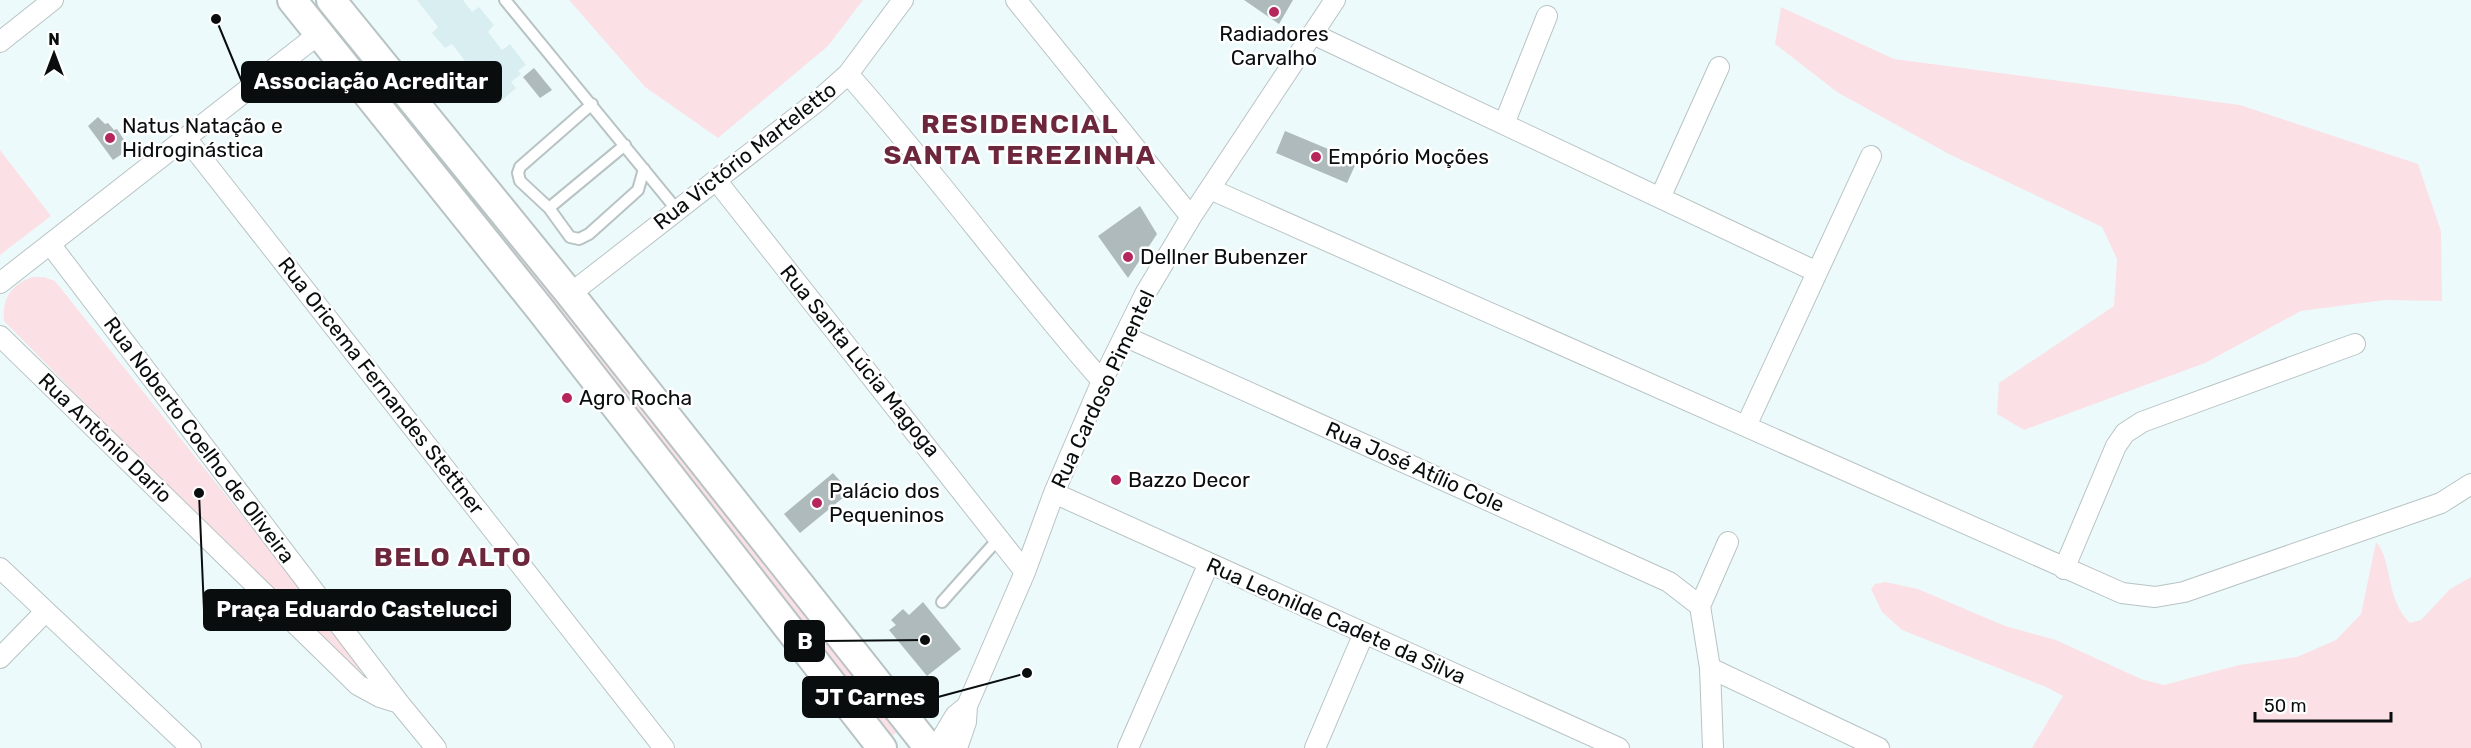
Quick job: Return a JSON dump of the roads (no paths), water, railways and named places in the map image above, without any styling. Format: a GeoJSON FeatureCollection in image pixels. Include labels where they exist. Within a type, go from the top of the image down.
{"type":"FeatureCollection","features":[{"type":"Feature","properties":{"kind":"main road"},"geometry":{"type":"LineString","coordinates":[[292,0],[540,309],[882,748]]}},
{"type":"Feature","properties":{"kind":"main road"},"geometry":{"type":"LineString","coordinates":[[331,0],[570,294],[929,748]]}},
{"type":"Feature","properties":{"kind":"main road"},"geometry":{"type":"LineString","coordinates":[[358,81],[375,86],[423,145],[434,154],[438,156],[454,151]]}},
{"type":"Feature","properties":{"kind":"street"},"geometry":{"type":"LineString","coordinates":[[0,42],[53,0]]}},
{"type":"Feature","properties":{"kind":"street","name":"Rua Victório Marteletto"},"geometry":{"type":"LineString","coordinates":[[570,294],[820,99],[848,74],[903,0]]}},
{"type":"Feature","properties":{"kind":"street"},"geometry":{"type":"LineString","coordinates":[[1016,0],[1191,217]]}},
{"type":"Feature","properties":{"kind":"street","name":"Rua Cardoso Pimentel"},"geometry":{"type":"LineString","coordinates":[[957,748],[966,722],[967,706],[1026,572],[1054,493],[1102,381],[1145,294],[1191,217],[1335,0]]}},
{"type":"Feature","properties":{"kind":"street"},"geometry":{"type":"LineString","coordinates":[[1504,124],[1547,16]]}},
{"type":"Feature","properties":{"kind":"street"},"geometry":{"type":"LineString","coordinates":[[0,283],[320,33]]}},
{"type":"Feature","properties":{"kind":"street"},"geometry":{"type":"LineString","coordinates":[[1313,34],[1817,272]]}},
{"type":"Feature","properties":{"kind":"street"},"geometry":{"type":"LineString","coordinates":[[1660,198],[1719,67]]}},
{"type":"Feature","properties":{"kind":"street"},"geometry":{"type":"LineString","coordinates":[[848,74],[885,116],[1057,330],[1102,381]]}},
{"type":"Feature","properties":{"kind":"street","name":"Rua Oricema Fernandes Stettner"},"geometry":{"type":"LineString","coordinates":[[186,138],[664,748]]}},
{"type":"Feature","properties":{"kind":"street"},"geometry":{"type":"LineString","coordinates":[[1746,426],[1871,156]]}},
{"type":"Feature","properties":{"kind":"street","name":"Rua Santa Lúcia Magoga"},"geometry":{"type":"LineString","coordinates":[[716,180],[1026,572]]}},
{"type":"Feature","properties":{"kind":"street"},"geometry":{"type":"LineString","coordinates":[[1210,189],[2122,593],[2138,596],[2170,595],[2441,503],[2471,484]]}},
{"type":"Feature","properties":{"kind":"street","name":"Rua Noberto Coelho de Oliveira"},"geometry":{"type":"LineString","coordinates":[[50,244],[399,703],[436,748]]}},
{"type":"Feature","properties":{"kind":"street","name":"Rua Antônio Dario"},"geometry":{"type":"LineString","coordinates":[[0,336],[358,685],[380,697],[399,703]]}},
{"type":"Feature","properties":{"kind":"street","name":"Rua José Atílio Cole"},"geometry":{"type":"LineString","coordinates":[[1124,336],[1670,582],[1700,606]]}},
{"type":"Feature","properties":{"kind":"street"},"geometry":{"type":"LineString","coordinates":[[2064,569],[2116,446],[2125,433],[2142,422],[2355,344]]}},
{"type":"Feature","properties":{"kind":"street","name":"Rua Leonilde Cadete da Silva"},"geometry":{"type":"LineString","coordinates":[[1054,493],[1619,748]]}},
{"type":"Feature","properties":{"kind":"street"},"geometry":{"type":"LineString","coordinates":[[1713,748],[1710,668],[1700,606],[1728,542]]}},
{"type":"Feature","properties":{"kind":"street"},"geometry":{"type":"LineString","coordinates":[[1128,748],[1209,563]]}},
{"type":"Feature","properties":{"kind":"street"},"geometry":{"type":"LineString","coordinates":[[0,568],[191,748]]}},
{"type":"Feature","properties":{"kind":"street"},"geometry":{"type":"LineString","coordinates":[[0,658],[45,612]]}},
{"type":"Feature","properties":{"kind":"street"},"geometry":{"type":"LineString","coordinates":[[1315,748],[1364,633]]}},
{"type":"Feature","properties":{"kind":"street"},"geometry":{"type":"LineString","coordinates":[[1710,668],[1879,748]]}},
{"type":"Feature","properties":{"kind":"street","name":"Rua Cardoso Pimentel"},"geometry":{"type":"LineString","coordinates":[[936,748],[955,716],[967,706]]}},
{"type":"Feature","properties":{"kind":"lane"},"geometry":{"type":"LineString","coordinates":[[505,0],[677,210]]}},
{"type":"Feature","properties":{"kind":"lane"},"geometry":{"type":"LineString","coordinates":[[592,104],[520,167],[518,174],[520,181],[549,208],[570,237],[579,239],[589,234],[638,190],[644,169]]}},
{"type":"Feature","properties":{"kind":"lane"},"geometry":{"type":"LineString","coordinates":[[549,208],[625,146]]}},
{"type":"Feature","properties":{"kind":"lane"},"geometry":{"type":"LineString","coordinates":[[942,602],[999,538]]}},
{"type":"Feature","properties":{"kind":"place","name":"Radiadores Carvalho"},"geometry":{"type":"Point","coordinates":[1274,12]}},
{"type":"Feature","properties":{"kind":"place","name":"Associação Acreditar"},"geometry":{"type":"Point","coordinates":[216,19]}},
{"type":"Feature","properties":{"kind":"place","name":"Natus Natação e Hidroginástica"},"geometry":{"type":"Point","coordinates":[110,138]}},
{"type":"Feature","properties":{"kind":"place","name":"Empório Moções"},"geometry":{"type":"Point","coordinates":[1316,157]}},
{"type":"Feature","properties":{"kind":"place","name":"Dellner Bubenzer"},"geometry":{"type":"Point","coordinates":[1128,257]}},
{"type":"Feature","properties":{"kind":"place","name":"Agro Rocha"},"geometry":{"type":"Point","coordinates":[567,398]}},
{"type":"Feature","properties":{"kind":"place","name":"Bazzo Decor"},"geometry":{"type":"Point","coordinates":[1116,480]}},
{"type":"Feature","properties":{"kind":"place","name":"Praça Eduardo Castelucci"},"geometry":{"type":"Point","coordinates":[199,493]}},
{"type":"Feature","properties":{"kind":"place","name":"Palácio dos Pequeninos"},"geometry":{"type":"Point","coordinates":[817,503]}},
{"type":"Feature","properties":{"kind":"place","name":"B"},"geometry":{"type":"Point","coordinates":[925,640]}},
{"type":"Feature","properties":{"kind":"place","name":"JT Carnes"},"geometry":{"type":"Point","coordinates":[1027,673]}},
{"type":"Feature","properties":{"kind":"district","name":"RESIDENCIAL SANTA TEREZINHA"},"geometry":{"type":"Point","coordinates":[1020,140]}},
{"type":"Feature","properties":{"kind":"district","name":"BELO ALTO"},"geometry":{"type":"Point","coordinates":[453,557]}}]}
